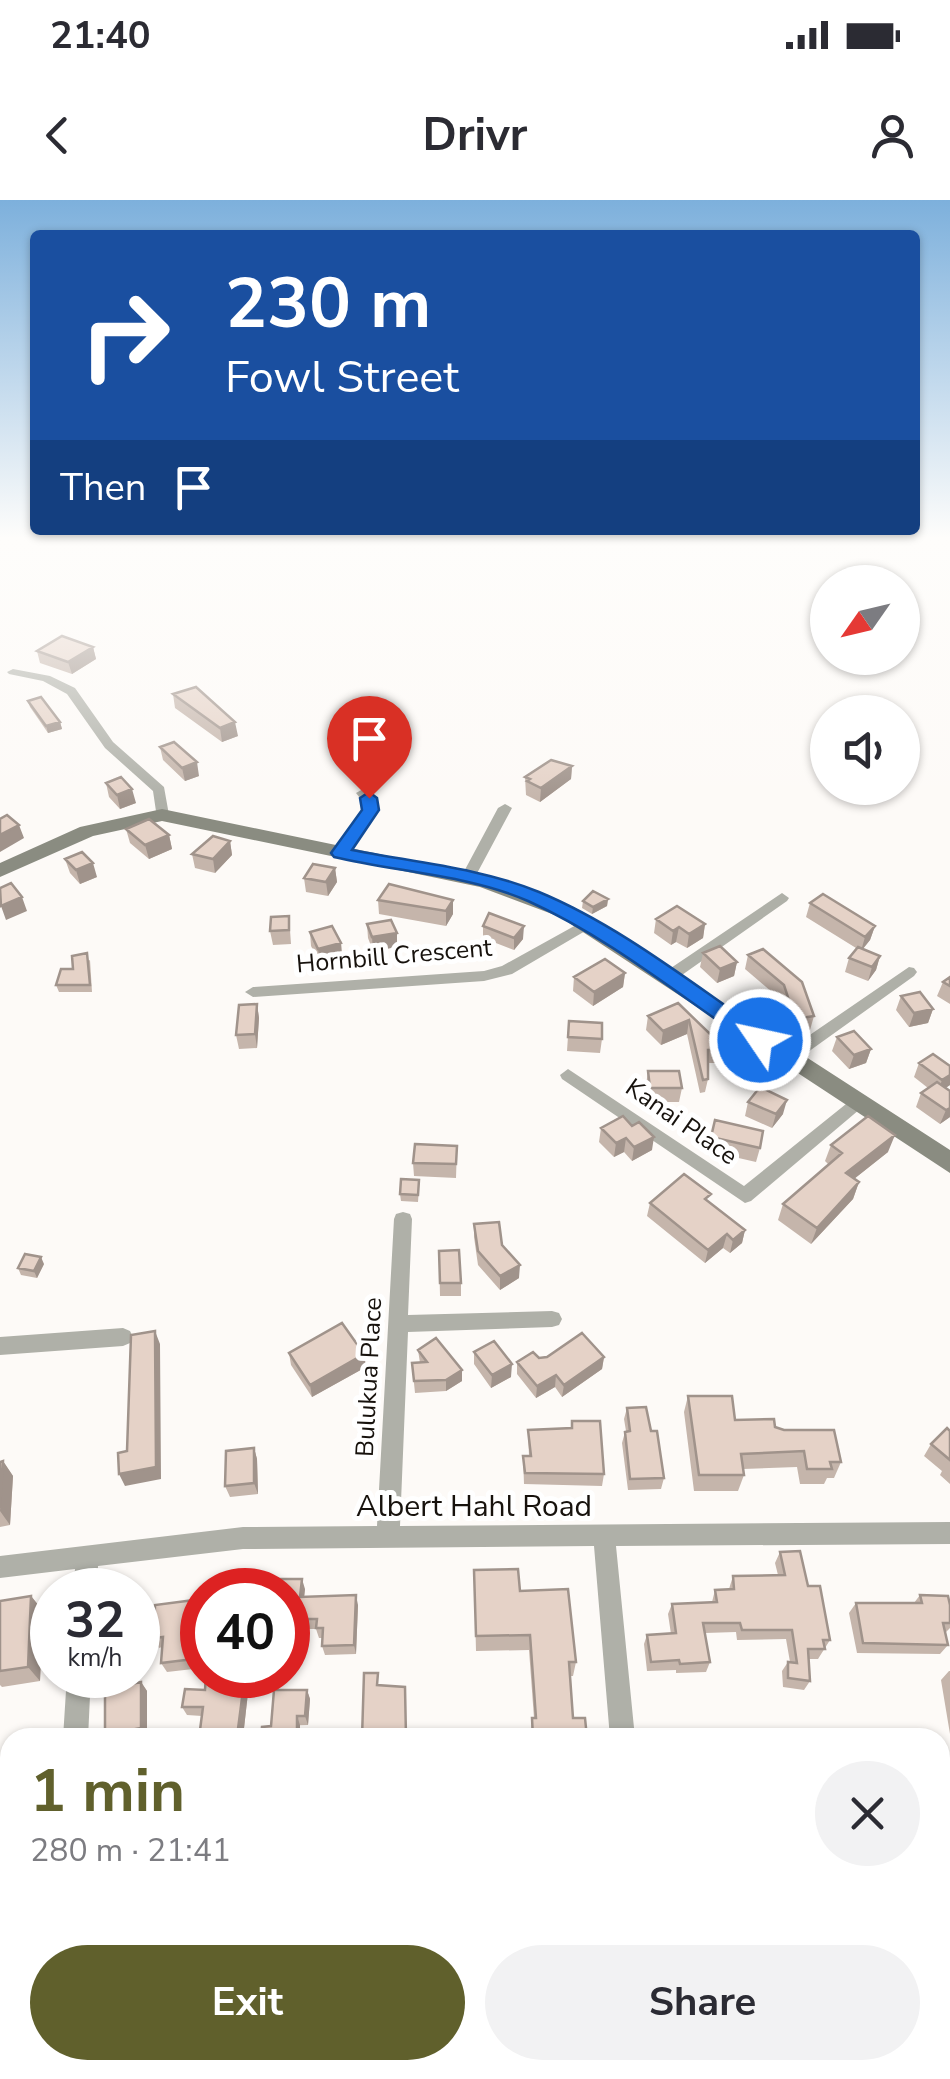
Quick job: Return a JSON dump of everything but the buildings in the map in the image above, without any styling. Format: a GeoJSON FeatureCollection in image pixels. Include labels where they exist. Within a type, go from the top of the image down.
{"type":"FeatureCollection","features":[{"type":"Feature","properties":{"kind":"street"},"geometry":{"type":"LineString","coordinates":[[13,672],[46,678],[72,691],[110,744],[160,790],[162,815]]}},
{"type":"Feature","properties":{"kind":"street"},"geometry":{"type":"LineString","coordinates":[[340,853],[370,810],[371,802],[363,793]]}},
{"type":"Feature","properties":{"kind":"street"},"geometry":{"type":"LineString","coordinates":[[467,878],[505,808]]}},
{"type":"Feature","properties":{"kind":"street"},"geometry":{"type":"LineString","coordinates":[[0,871],[86,832],[162,815],[467,878],[533,896],[587,924],[857,1104],[945,1153]]}},
{"type":"Feature","properties":{"kind":"street"},"geometry":{"type":"LineString","coordinates":[[667,978],[782,898]]}},
{"type":"Feature","properties":{"kind":"street","name":"Hornbill Crescent"},"geometry":{"type":"LineString","coordinates":[[253,992],[484,976],[507,970],[587,924]]}},
{"type":"Feature","properties":{"kind":"street"},"geometry":{"type":"LineString","coordinates":[[788,1058],[909,972]]}},
{"type":"Feature","properties":{"kind":"street","name":"Kanai Place"},"geometry":{"type":"LineString","coordinates":[[568,1075],[745,1196],[857,1104]]}},
{"type":"Feature","properties":{"kind":"street","name":"Bulukua Place"},"geometry":{"type":"LineString","coordinates":[[388,1537],[403,1220]]}},
{"type":"Feature","properties":{"kind":"street"},"geometry":{"type":"LineString","coordinates":[[398,1324],[552,1319]]}},
{"type":"Feature","properties":{"kind":"street"},"geometry":{"type":"LineString","coordinates":[[0,1346],[123,1337]]}},
{"type":"Feature","properties":{"kind":"street","name":"Albert Hahl Road"},"geometry":{"type":"LineString","coordinates":[[0,1567],[243,1538],[950,1533]]}},
{"type":"Feature","properties":{"kind":"street"},"geometry":{"type":"LineString","coordinates":[[604,1535],[623,1728]]}},
{"type":"Feature","properties":{"kind":"street"},"geometry":{"type":"LineString","coordinates":[[86,1568],[87,1556]]}},
{"type":"Feature","properties":{"kind":"street"},"geometry":{"type":"LineString","coordinates":[[76,1728],[78,1698]]}},
{"type":"Feature","properties":{"kind":"route"},"geometry":{"type":"LineString","coordinates":[[369,798],[370,810],[340,853],[485,882],[533,896],[610,938],[760,1040]]}}]}
